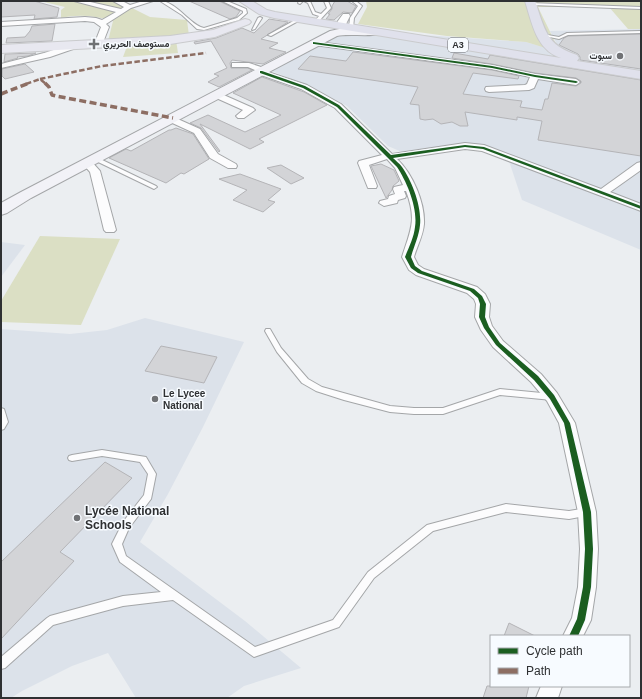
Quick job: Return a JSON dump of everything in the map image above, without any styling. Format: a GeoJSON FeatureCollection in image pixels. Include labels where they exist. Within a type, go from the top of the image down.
{"type":"FeatureCollection","features":[{"type":"Feature","properties":{"kind":"highway","name":"A3"},"geometry":{"type":"LineString","coordinates":[[243,1],[263,12],[297,19],[321,28],[346,23],[377,32],[641,75]]}},
{"type":"Feature","properties":{"kind":"highway"},"geometry":{"type":"LineString","coordinates":[[243,1],[253,13],[249,26]]}},
{"type":"Feature","properties":{"kind":"highway"},"geometry":{"type":"LineString","coordinates":[[530,3],[540,32],[552,50],[562,55],[641,71]]}},
{"type":"Feature","properties":{"kind":"highway"},"geometry":{"type":"LineString","coordinates":[[249,26],[260,18],[297,19]]}},
{"type":"Feature","properties":{"kind":"highway"},"geometry":{"type":"LineString","coordinates":[[473,48],[513,50],[531,48],[540,32]]}},
{"type":"Feature","properties":{"kind":"main road"},"geometry":{"type":"LineString","coordinates":[[1,49],[152,42],[200,36],[249,26]]}},
{"type":"Feature","properties":{"kind":"main road"},"geometry":{"type":"LineString","coordinates":[[1,210],[263,71],[321,28],[340,31],[377,32]]}},
{"type":"Feature","properties":{"kind":"street"},"geometry":{"type":"LineString","coordinates":[[77,1],[120,11]]}},
{"type":"Feature","properties":{"kind":"street"},"geometry":{"type":"LineString","coordinates":[[116,1],[129,7]]}},
{"type":"Feature","properties":{"kind":"street"},"geometry":{"type":"LineString","coordinates":[[102,23],[113,18],[120,11],[150,1]]}},
{"type":"Feature","properties":{"kind":"street"},"geometry":{"type":"LineString","coordinates":[[1,24],[85,19],[96,20],[102,23],[105,27],[98,45]]}},
{"type":"Feature","properties":{"kind":"street"},"geometry":{"type":"LineString","coordinates":[[321,28],[374,51],[492,67],[535,76],[576,82]]}},
{"type":"Feature","properties":{"kind":"street"},"geometry":{"type":"LineString","coordinates":[[374,51],[378,46],[385,43]]}},
{"type":"Feature","properties":{"kind":"street"},"geometry":{"type":"LineString","coordinates":[[1,66],[47,55],[73,46]]}},
{"type":"Feature","properties":{"kind":"street"},"geometry":{"type":"LineString","coordinates":[[235,65],[249,65],[304,87],[338,106],[404,172],[416,208],[419,223],[416,237],[408,257],[413,268],[472,290],[480,297],[483,304],[482,317],[486,327],[498,344],[536,378],[552,397],[567,423],[587,512],[589,549],[587,587],[581,620],[574,635]]}},
{"type":"Feature","properties":{"kind":"street"},"geometry":{"type":"LineString","coordinates":[[489,89],[526,88],[531,86],[535,76]]}},
{"type":"Feature","properties":{"kind":"street"},"geometry":{"type":"LineString","coordinates":[[217,95],[250,110],[241,116]]}},
{"type":"Feature","properties":{"kind":"street"},"geometry":{"type":"LineString","coordinates":[[171,119],[197,131],[206,140],[214,156],[232,166]]}},
{"type":"Feature","properties":{"kind":"street"},"geometry":{"type":"LineString","coordinates":[[372,186],[363,163],[388,156],[465,146],[484,148],[641,208]]}},
{"type":"Feature","properties":{"kind":"street"},"geometry":{"type":"LineString","coordinates":[[92,161],[110,230]]}},
{"type":"Feature","properties":{"kind":"street"},"geometry":{"type":"LineString","coordinates":[[602,193],[641,165]]}},
{"type":"Feature","properties":{"kind":"street"},"geometry":{"type":"LineString","coordinates":[[384,203],[393,201],[393,198],[401,196],[398,189],[409,187]]}},
{"type":"Feature","properties":{"kind":"street"},"geometry":{"type":"LineString","coordinates":[[547,698],[552,687]]}},
{"type":"Feature","properties":{"kind":"lane"},"geometry":{"type":"LineString","coordinates":[[162,1],[183,14],[198,28],[204,29],[238,19],[245,13],[245,10],[224,1]]}},
{"type":"Feature","properties":{"kind":"lane"},"geometry":{"type":"LineString","coordinates":[[306,1],[309,2],[321,28]]}},
{"type":"Feature","properties":{"kind":"lane"},"geometry":{"type":"LineString","coordinates":[[321,28],[329,8],[326,1]]}},
{"type":"Feature","properties":{"kind":"lane"},"geometry":{"type":"LineString","coordinates":[[346,23],[352,18],[360,6],[354,1]]}},
{"type":"Feature","properties":{"kind":"lane"},"geometry":{"type":"LineString","coordinates":[[554,1],[557,5]]}},
{"type":"Feature","properties":{"kind":"lane"},"geometry":{"type":"LineString","coordinates":[[530,3],[641,8]]}},
{"type":"Feature","properties":{"kind":"lane"},"geometry":{"type":"LineString","coordinates":[[270,35],[297,19]]}},
{"type":"Feature","properties":{"kind":"lane"},"geometry":{"type":"LineString","coordinates":[[540,32],[559,38],[567,34],[581,32],[641,32]]}},
{"type":"Feature","properties":{"kind":"lane"},"geometry":{"type":"LineString","coordinates":[[92,161],[154,187]]}},
{"type":"Feature","properties":{"kind":"lane"},"geometry":{"type":"LineString","coordinates":[[268,331],[279,350],[305,381],[319,389],[390,409],[414,412],[443,410],[500,392],[552,397]]}},
{"type":"Feature","properties":{"kind":"lane"},"geometry":{"type":"LineString","coordinates":[[1,411],[4,422],[1,427]]}},
{"type":"Feature","properties":{"kind":"lane"},"geometry":{"type":"LineString","coordinates":[[72,458],[102,453],[143,459],[152,474],[148,496],[126,525],[117,544],[123,559],[254,652],[336,624],[371,575],[430,528],[506,508],[569,515],[587,512]]}},
{"type":"Feature","properties":{"kind":"lane"},"geometry":{"type":"LineString","coordinates":[[1,664],[50,621],[123,601],[174,595]]}},
{"type":"Feature","properties":{"kind":"shaded area"},"geometry":{"type":"Polygon","coordinates":[[[335,29],[526,42],[561,52],[550,31],[641,29],[641,250],[522,200],[509,161],[482,151],[462,149],[411,156],[388,146],[347,106],[311,87],[269,70],[335,29]]]}},
{"type":"Feature","properties":{"kind":"shaded area"},"geometry":{"type":"Polygon","coordinates":[[[1,242],[25,245],[1,277],[1,242]]]}},
{"type":"Feature","properties":{"kind":"shaded area","name":"Lycée National Schools"},"geometry":{"type":"Polygon","coordinates":[[[145,318],[244,342],[203,427],[168,494],[140,542],[245,621],[301,668],[244,686],[227,698],[136,698],[108,653],[72,666],[11,698],[1,698],[1,329],[70,334],[107,330],[145,318]]]}},
{"type":"Feature","properties":{"kind":"green space"},"geometry":{"type":"Polygon","coordinates":[[[40,1],[118,1],[150,17],[187,20],[189,36],[176,40],[178,53],[123,57],[129,41],[108,41],[113,21],[87,16],[61,18],[61,10],[65,7],[40,1]]]}},
{"type":"Feature","properties":{"kind":"green space"},"geometry":{"type":"Polygon","coordinates":[[[366,1],[641,1],[641,29],[628,29],[609,7],[538,7],[562,53],[526,42],[447,36],[358,24],[367,7],[366,1]]]}},
{"type":"Feature","properties":{"kind":"green space"},"geometry":{"type":"Polygon","coordinates":[[[40,236],[120,239],[81,325],[1,322],[1,301],[40,236]]]}},
{"type":"Feature","properties":{"kind":"building"},"geometry":{"type":"Polygon","coordinates":[[[1,1],[34,1],[59,8],[57,17],[34,19],[35,15],[1,17],[1,1]]]}},
{"type":"Feature","properties":{"kind":"building"},"geometry":{"type":"Polygon","coordinates":[[[189,1],[219,1],[240,11],[236,17],[230,19],[189,1]]]}},
{"type":"Feature","properties":{"kind":"building"},"geometry":{"type":"Polygon","coordinates":[[[335,1],[347,1],[356,6],[352,13],[343,12],[334,20],[326,19],[330,14],[328,14],[335,1]]]}},
{"type":"Feature","properties":{"kind":"building"},"geometry":{"type":"Polygon","coordinates":[[[269,19],[288,22],[261,39],[278,43],[269,48],[286,52],[263,64],[232,60],[230,63],[231,68],[248,68],[252,70],[219,87],[208,82],[219,76],[214,74],[227,68],[211,41],[195,44],[194,42],[216,38],[242,28],[254,33],[269,19]]]}},
{"type":"Feature","properties":{"kind":"building"},"geometry":{"type":"Polygon","coordinates":[[[55,24],[52,41],[6,43],[7,38],[25,37],[32,26],[55,24]]]}},
{"type":"Feature","properties":{"kind":"building","name":"سبوت"},"geometry":{"type":"Polygon","coordinates":[[[641,34],[641,69],[580,60],[578,54],[559,45],[564,38],[568,36],[641,34]]]}},
{"type":"Feature","properties":{"kind":"building"},"geometry":{"type":"Polygon","coordinates":[[[353,52],[492,70],[519,76],[518,79],[473,73],[463,94],[522,101],[520,107],[542,110],[545,99],[548,99],[552,83],[576,86],[581,83],[581,81],[576,78],[535,73],[492,64],[452,58],[454,53],[488,59],[490,55],[641,80],[641,156],[538,140],[542,121],[517,117],[517,120],[465,112],[468,126],[460,126],[452,122],[441,124],[433,119],[420,119],[419,105],[410,104],[418,87],[298,69],[310,56],[346,61],[353,52]]]}},
{"type":"Feature","properties":{"kind":"building"},"geometry":{"type":"Polygon","coordinates":[[[36,53],[28,56],[17,57],[18,58],[4,62],[5,54],[36,53]]]}},
{"type":"Feature","properties":{"kind":"building"},"geometry":{"type":"Polygon","coordinates":[[[25,64],[34,72],[5,79],[2,76],[2,69],[25,64]]]}},
{"type":"Feature","properties":{"kind":"building"},"geometry":{"type":"Polygon","coordinates":[[[262,77],[304,92],[327,105],[259,139],[264,142],[250,149],[200,124],[220,151],[219,152],[201,128],[190,123],[208,115],[245,132],[281,115],[233,93],[262,77]]]}},
{"type":"Feature","properties":{"kind":"building"},"geometry":{"type":"Polygon","coordinates":[[[176,128],[193,134],[209,159],[184,174],[181,173],[166,183],[109,158],[126,149],[131,151],[169,130],[176,128]]]}},
{"type":"Feature","properties":{"kind":"building"},"geometry":{"type":"Polygon","coordinates":[[[381,164],[394,170],[399,181],[393,186],[386,198],[371,166],[381,164]]]}},
{"type":"Feature","properties":{"kind":"building"},"geometry":{"type":"Polygon","coordinates":[[[281,165],[304,178],[291,184],[267,168],[281,165]]]}},
{"type":"Feature","properties":{"kind":"building"},"geometry":{"type":"Polygon","coordinates":[[[240,174],[281,189],[268,200],[275,202],[263,212],[233,200],[247,190],[219,179],[240,174]]]}},
{"type":"Feature","properties":{"kind":"building"},"geometry":{"type":"Polygon","coordinates":[[[161,346],[217,357],[204,383],[145,371],[161,346]]]}},
{"type":"Feature","properties":{"kind":"building"},"geometry":{"type":"Polygon","coordinates":[[[105,462],[132,478],[60,552],[74,561],[1,639],[1,562],[105,462]]]}},
{"type":"Feature","properties":{"kind":"building"},"geometry":{"type":"Polygon","coordinates":[[[509,623],[533,635],[504,635],[509,623]]]}},
{"type":"Feature","properties":{"kind":"building"},"geometry":{"type":"Polygon","coordinates":[[[487,686],[529,687],[526,698],[483,698],[487,686]]]}},
{"type":"Feature","properties":{"kind":"marked path"},"geometry":{"type":"LineString","coordinates":[[40,79],[102,66],[206,53]]}},
{"type":"Feature","properties":{"kind":"marked path"},"geometry":{"type":"LineString","coordinates":[[1,94],[40,79],[49,87],[52,95],[173,118]]}},
{"type":"Feature","properties":{"kind":"cycle path"},"geometry":{"type":"LineString","coordinates":[[314,43],[492,67],[535,76],[576,82]]}},
{"type":"Feature","properties":{"kind":"cycle path"},"geometry":{"type":"LineString","coordinates":[[261,72],[304,87],[338,106],[399,166],[406,178],[412,194],[418,218],[416,233],[408,257],[413,267],[420,272],[472,290],[480,297],[483,304],[482,317],[486,327],[498,344],[536,378],[552,397],[567,423],[587,512],[589,549],[587,587],[581,620],[574,635]]}},
{"type":"Feature","properties":{"kind":"cycle path"},"geometry":{"type":"LineString","coordinates":[[389,157],[465,146],[484,148],[641,208]]}},
{"type":"Feature","properties":{"kind":"place","name":"مستوصف الحريري"},"geometry":{"type":"Point","coordinates":[94,44]}},
{"type":"Feature","properties":{"kind":"place","name":"سبوت"},"geometry":{"type":"Point","coordinates":[620,56]}},
{"type":"Feature","properties":{"kind":"place","name":"Le Lycee National"},"geometry":{"type":"Point","coordinates":[155,399]}},
{"type":"Feature","properties":{"kind":"place","name":"Lycée National Schools"},"geometry":{"type":"Point","coordinates":[77,518]}}]}
